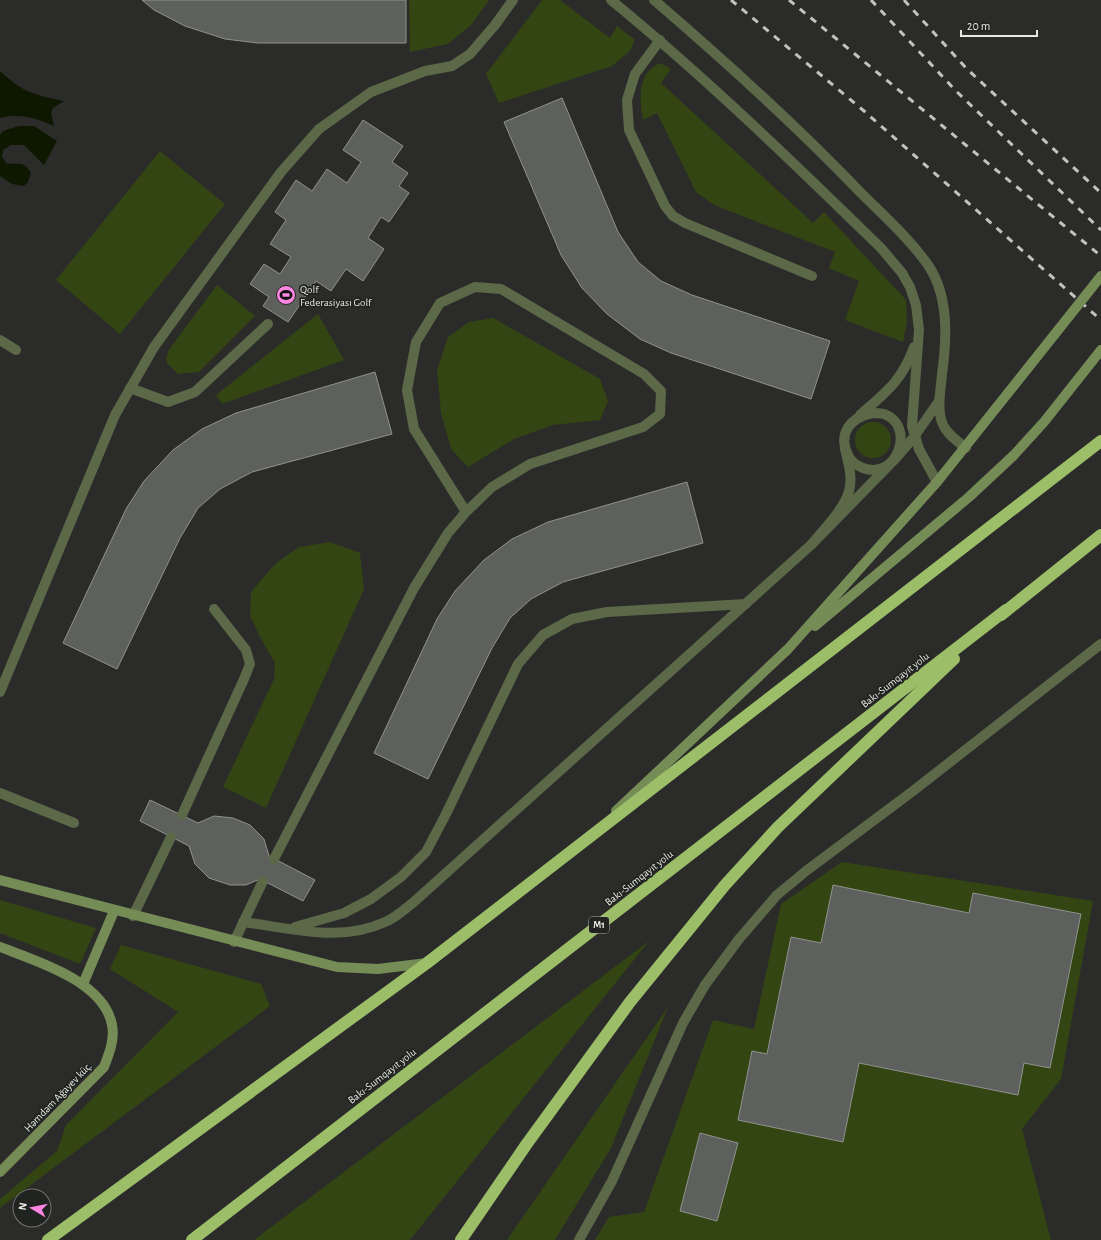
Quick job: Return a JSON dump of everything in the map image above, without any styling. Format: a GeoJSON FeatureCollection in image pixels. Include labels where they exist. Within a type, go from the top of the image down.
{"type":"FeatureCollection","features":[{"type":"Feature","properties":{"kind":"highway"},"geometry":{"type":"LineString","coordinates":[[48,1240],[427,963],[1101,441]]}},
{"type":"Feature","properties":{"kind":"highway"},"geometry":{"type":"LineString","coordinates":[[461,1240],[526,1145],[630,1002],[725,885],[783,822],[1006,610],[1101,535]]}},
{"type":"Feature","properties":{"kind":"highway","name":"Bakı-Sumqayıt yolu"},"geometry":{"type":"LineString","coordinates":[[192,1240],[1006,610]]}},
{"type":"Feature","properties":{"kind":"street"},"geometry":{"type":"LineString","coordinates":[[0,692],[115,415],[154,347],[281,172],[319,129],[371,92],[425,71],[452,66],[470,54],[495,25],[513,0]]}},
{"type":"Feature","properties":{"kind":"street"},"geometry":{"type":"LineString","coordinates":[[611,0],[660,40],[721,95],[881,248],[902,273],[910,287],[916,305],[919,330],[912,407],[912,426],[914,437],[937,482]]}},
{"type":"Feature","properties":{"kind":"street"},"geometry":{"type":"LineString","coordinates":[[654,0],[737,72],[834,165],[899,232],[928,265],[937,283],[945,310],[945,353],[939,401],[941,419],[947,432],[966,448]]}},
{"type":"Feature","properties":{"kind":"street"},"geometry":{"type":"LineString","coordinates":[[660,40],[636,74],[627,100],[629,130],[665,206],[673,216],[685,223],[812,276]]}},
{"type":"Feature","properties":{"kind":"street"},"geometry":{"type":"LineString","coordinates":[[788,649],[966,448],[1101,276]]}},
{"type":"Feature","properties":{"kind":"street"},"geometry":{"type":"LineString","coordinates":[[274,859],[414,588],[448,533],[466,512],[492,487],[530,464],[643,428],[660,414],[660,391],[644,374],[501,289],[476,287],[440,303],[416,342],[407,390],[414,429],[466,512]]}},
{"type":"Feature","properties":{"kind":"street"},"geometry":{"type":"LineString","coordinates":[[130,388],[168,402],[195,392],[268,324]]}},
{"type":"Feature","properties":{"kind":"street"},"geometry":{"type":"LineString","coordinates":[[812,544],[844,503],[849,492],[850,477],[845,448],[845,436],[850,424],[885,394],[902,374],[910,358],[919,330]]}},
{"type":"Feature","properties":{"kind":"street"},"geometry":{"type":"LineString","coordinates":[[0,340],[16,350]]}},
{"type":"Feature","properties":{"kind":"street"},"geometry":{"type":"LineString","coordinates":[[582,843],[788,649],[969,497],[1014,455],[1044,422],[1101,350]]}},
{"type":"Feature","properties":{"kind":"street"},"geometry":{"type":"LineString","coordinates":[[244,922],[335,934],[360,931],[386,922],[415,901],[812,544],[896,458],[914,437],[939,401]]}},
{"type":"Feature","properties":{"kind":"street"},"geometry":{"type":"LineString","coordinates":[[845,448],[851,460],[861,468],[872,472],[886,467],[896,458],[901,447],[900,434],[895,422],[885,414],[872,412],[859,416]]}},
{"type":"Feature","properties":{"kind":"street"},"geometry":{"type":"LineString","coordinates":[[291,928],[344,913],[371,899],[401,877],[426,852],[446,814],[518,664],[543,635],[572,619],[607,612],[746,604]]}},
{"type":"Feature","properties":{"kind":"street"},"geometry":{"type":"LineString","coordinates":[[182,815],[250,664],[246,650],[214,609]]}},
{"type":"Feature","properties":{"kind":"street"},"geometry":{"type":"LineString","coordinates":[[579,1240],[612,1181],[684,1023],[705,985],[739,939],[777,895],[806,870],[912,791],[1101,644]]}},
{"type":"Feature","properties":{"kind":"street"},"geometry":{"type":"LineString","coordinates":[[0,793],[74,823]]}},
{"type":"Feature","properties":{"kind":"street"},"geometry":{"type":"LineString","coordinates":[[133,916],[171,837]]}},
{"type":"Feature","properties":{"kind":"street"},"geometry":{"type":"LineString","coordinates":[[0,880],[133,916],[337,967],[378,969],[427,963]]}},
{"type":"Feature","properties":{"kind":"street"},"geometry":{"type":"LineString","coordinates":[[234,942],[263,881]]}},
{"type":"Feature","properties":{"kind":"street"},"geometry":{"type":"LineString","coordinates":[[83,984],[114,911]]}},
{"type":"Feature","properties":{"kind":"street","name":"Həmdəm Ağayev küç."},"geometry":{"type":"LineString","coordinates":[[0,947],[63,973],[83,984],[104,1006],[112,1025],[111,1050],[104,1066],[0,1172]]}},
{"type":"Feature","properties":{"kind":"green space"},"geometry":{"type":"Polygon","coordinates":[[[409,0],[489,0],[471,25],[448,44],[410,52],[409,0]]]}},
{"type":"Feature","properties":{"kind":"green space"},"geometry":{"type":"Polygon","coordinates":[[[542,0],[560,0],[610,38],[617,26],[635,40],[630,51],[612,66],[499,103],[486,74],[542,0]]]}},
{"type":"Feature","properties":{"kind":"green space"},"geometry":{"type":"Polygon","coordinates":[[[661,63],[671,69],[661,83],[813,223],[824,212],[906,300],[907,322],[903,342],[845,320],[859,281],[829,268],[835,252],[714,205],[696,192],[657,113],[643,120],[641,95],[644,79],[653,67],[661,63]]]}},
{"type":"Feature","properties":{"kind":"green space"},"geometry":{"type":"Polygon","coordinates":[[[160,151],[225,204],[120,334],[56,280],[160,151]]]}},
{"type":"Feature","properties":{"kind":"green space"},"geometry":{"type":"Polygon","coordinates":[[[217,285],[255,316],[199,372],[178,374],[166,362],[168,351],[217,285]]]}},
{"type":"Feature","properties":{"kind":"green space"},"geometry":{"type":"Polygon","coordinates":[[[318,314],[344,360],[222,404],[216,395],[318,314]]]}},
{"type":"Feature","properties":{"kind":"green space"},"geometry":{"type":"Polygon","coordinates":[[[493,318],[600,379],[608,401],[600,420],[553,425],[514,439],[468,467],[451,449],[441,413],[437,370],[448,337],[469,322],[493,318]]]}},
{"type":"Feature","properties":{"kind":"green space"},"geometry":{"type":"Polygon","coordinates":[[[873,422],[886,427],[891,440],[886,453],[873,458],[860,453],[855,440],[860,427],[873,422]]]}},
{"type":"Feature","properties":{"kind":"green space"},"geometry":{"type":"Polygon","coordinates":[[[330,542],[360,553],[364,589],[266,808],[223,787],[274,679],[275,663],[250,616],[251,592],[276,563],[299,547],[330,542]]]}},
{"type":"Feature","properties":{"kind":"green space"},"geometry":{"type":"Polygon","coordinates":[[[842,862],[1093,901],[1061,1079],[1022,1129],[1051,1240],[595,1240],[609,1217],[644,1212],[713,1020],[754,1029],[781,904],[842,862]]]}},
{"type":"Feature","properties":{"kind":"green space"},"geometry":{"type":"Polygon","coordinates":[[[0,900],[96,928],[80,964],[0,933],[0,900]]]}},
{"type":"Feature","properties":{"kind":"green space"},"geometry":{"type":"Polygon","coordinates":[[[649,941],[410,1240],[254,1240],[649,941]]]}},
{"type":"Feature","properties":{"kind":"green space"},"geometry":{"type":"Polygon","coordinates":[[[121,945],[261,984],[270,1006],[27,1188],[13,1188],[57,1151],[66,1125],[178,1012],[110,969],[121,945]]]}},
{"type":"Feature","properties":{"kind":"green space"},"geometry":{"type":"Polygon","coordinates":[[[668,1007],[611,1148],[555,1240],[507,1240],[668,1007]]]}},
{"type":"Feature","properties":{"kind":"green space"},"geometry":{"type":"Polygon","coordinates":[[[12,1189],[12,1199],[0,1208],[0,1199],[12,1189]]]}},
{"type":"Feature","properties":{"kind":"shaded area"},"geometry":{"type":"Polygon","coordinates":[[[0,71],[15,84],[29,92],[64,101],[53,108],[51,113],[54,126],[28,117],[14,116],[0,118],[0,71]]]}},
{"type":"Feature","properties":{"kind":"shaded area"},"geometry":{"type":"Polygon","coordinates":[[[19,126],[34,126],[57,141],[44,165],[24,145],[11,145],[3,150],[2,157],[6,163],[23,164],[31,173],[28,182],[24,186],[12,184],[0,176],[0,135],[3,131],[19,126]]]}},
{"type":"Feature","properties":{"kind":"building"},"geometry":{"type":"Polygon","coordinates":[[[142,0],[406,0],[406,43],[258,43],[225,39],[185,26],[154,10],[142,0]]]}},
{"type":"Feature","properties":{"kind":"building"},"geometry":{"type":"Polygon","coordinates":[[[562,98],[618,232],[638,262],[661,281],[692,295],[830,341],[811,399],[671,353],[640,339],[607,314],[582,288],[561,255],[504,122],[562,98]]]}},
{"type":"Feature","properties":{"kind":"building"},"geometry":{"type":"Polygon","coordinates":[[[363,120],[403,146],[392,162],[408,173],[399,186],[409,193],[389,222],[381,217],[368,238],[384,249],[363,281],[346,269],[331,291],[316,281],[288,322],[263,306],[269,297],[250,284],[264,264],[280,274],[291,257],[270,244],[286,220],[275,212],[296,180],[312,191],[327,169],[347,183],[361,162],[343,150],[363,120]]]}},
{"type":"Feature","properties":{"kind":"building"},"geometry":{"type":"Polygon","coordinates":[[[375,372],[392,434],[252,472],[220,489],[198,508],[180,538],[117,669],[63,643],[126,509],[144,481],[173,450],[202,429],[236,413],[375,372]]]}},
{"type":"Feature","properties":{"kind":"building"},"geometry":{"type":"Polygon","coordinates":[[[687,482],[703,543],[563,582],[531,599],[510,618],[492,648],[428,779],[374,753],[437,619],[455,591],[484,560],[512,539],[548,522],[687,482]]]}},
{"type":"Feature","properties":{"kind":"building"},"geometry":{"type":"Polygon","coordinates":[[[150,800],[198,823],[214,816],[233,818],[250,825],[264,839],[269,856],[315,880],[303,901],[260,879],[246,885],[230,885],[209,878],[195,864],[189,846],[140,821],[150,800]]]}},
{"type":"Feature","properties":{"kind":"building"},"geometry":{"type":"Polygon","coordinates":[[[833,885],[969,913],[973,893],[1081,914],[1050,1068],[1024,1063],[1018,1095],[859,1063],[843,1142],[738,1120],[752,1051],[767,1054],[791,937],[821,943],[833,885]]]}},
{"type":"Feature","properties":{"kind":"building"},"geometry":{"type":"Polygon","coordinates":[[[700,1133],[738,1143],[717,1221],[680,1211],[700,1133]]]}},
{"type":"Feature","properties":{"kind":"railway"},"geometry":{"type":"LineString","coordinates":[[731,0],[864,111],[1101,320]]}},
{"type":"Feature","properties":{"kind":"railway"},"geometry":{"type":"LineString","coordinates":[[789,0],[1101,256]]}},
{"type":"Feature","properties":{"kind":"railway"},"geometry":{"type":"LineString","coordinates":[[871,0],[956,91],[1101,230]]}},
{"type":"Feature","properties":{"kind":"railway"},"geometry":{"type":"LineString","coordinates":[[904,0],[966,68],[1101,193]]}},
{"type":"Feature","properties":{"kind":"place","name":"Qolf Federasiyası Golf"},"geometry":{"type":"Point","coordinates":[286,295]}}]}
